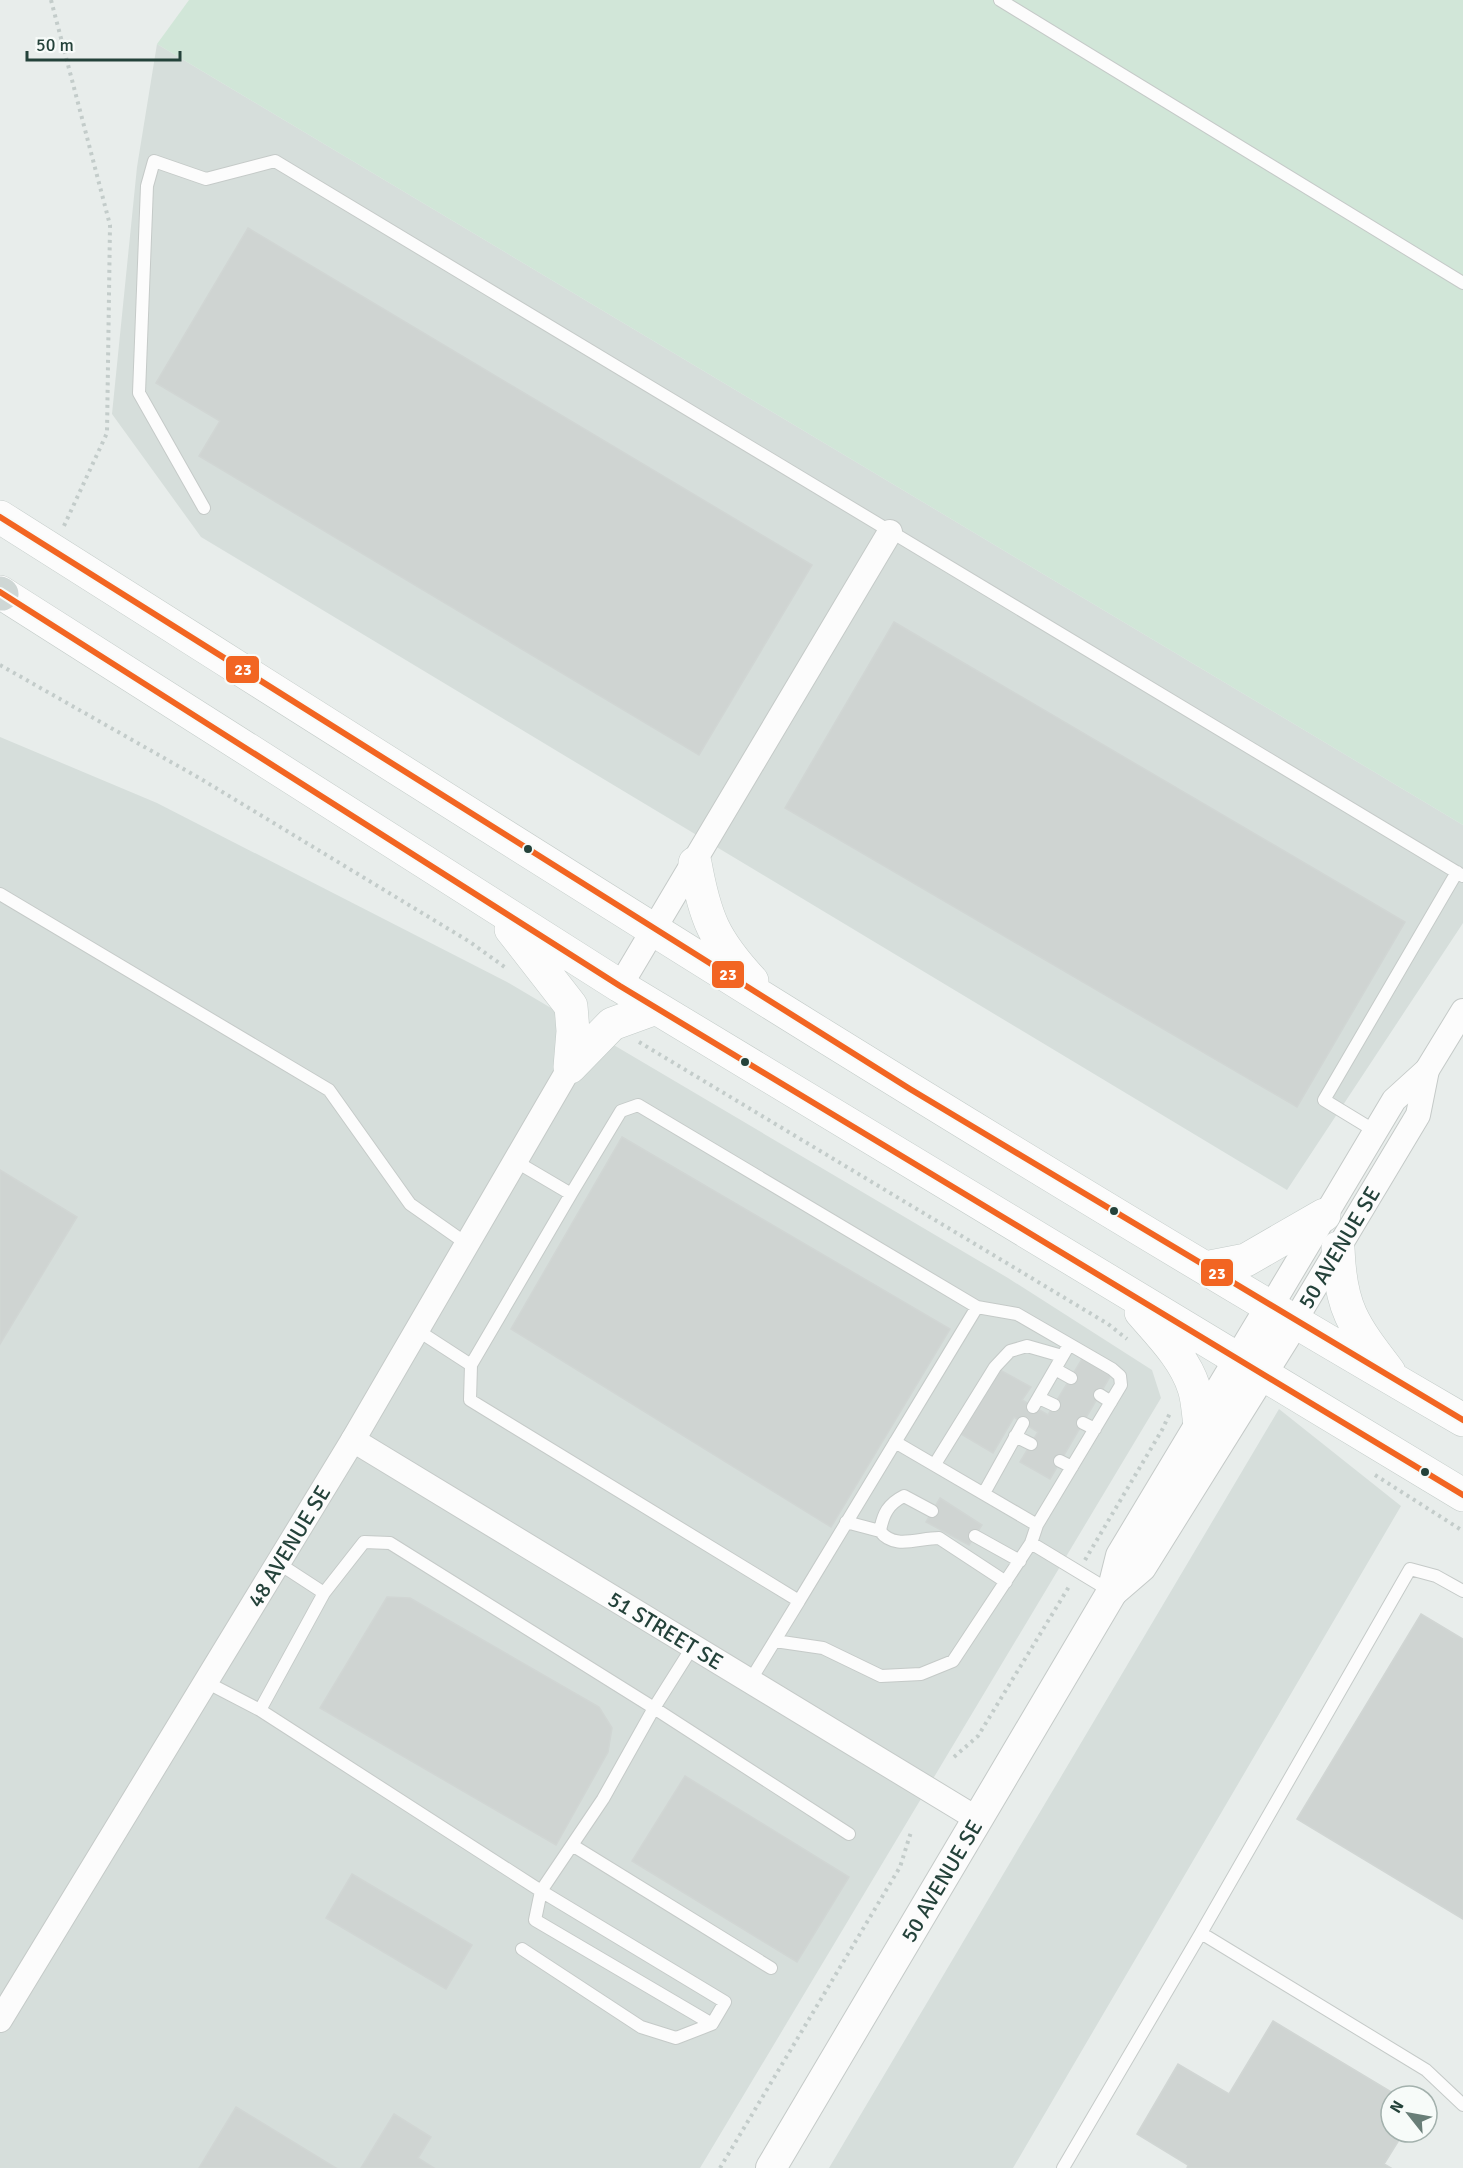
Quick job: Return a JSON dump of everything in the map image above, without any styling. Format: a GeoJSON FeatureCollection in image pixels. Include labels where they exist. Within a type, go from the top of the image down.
{"type":"FeatureCollection","features":[{"type":"Feature","properties":{"kind":"main road"},"geometry":{"type":"LineString","coordinates":[[0,517],[653,932],[1282,1315],[1463,1420]]}},
{"type":"Feature","properties":{"kind":"main road"},"geometry":{"type":"LineString","coordinates":[[1,593],[492,907],[620,986],[1463,1495]]}},
{"type":"Feature","properties":{"kind":"main road"},"geometry":{"type":"LineString","coordinates":[[695,863],[702,905],[725,952],[776,1006]]}},
{"type":"Feature","properties":{"kind":"main road"},"geometry":{"type":"LineString","coordinates":[[492,907],[572,1006],[573,1031],[570,1067]]}},
{"type":"Feature","properties":{"kind":"main road"},"geometry":{"type":"LineString","coordinates":[[570,1067],[612,1024],[656,1008]]}},
{"type":"Feature","properties":{"kind":"main road"},"geometry":{"type":"LineString","coordinates":[[1205,1268],[1229,1265],[1253,1257],[1324,1215]]}},
{"type":"Feature","properties":{"kind":"main road"},"geometry":{"type":"LineString","coordinates":[[1338,1248],[1341,1292],[1352,1322],[1398,1382]]}},
{"type":"Feature","properties":{"kind":"main road"},"geometry":{"type":"LineString","coordinates":[[1125,1292],[1179,1358],[1188,1373],[1194,1389],[1200,1425]]}},
{"type":"Feature","properties":{"kind":"street"},"geometry":{"type":"LineString","coordinates":[[620,986],[890,532]]}},
{"type":"Feature","properties":{"kind":"street","name":"50 AVENUE SE"},"geometry":{"type":"LineString","coordinates":[[1112,1592],[1141,1567],[1250,1368],[1282,1315],[1324,1215],[1394,1100],[1427,1070],[1463,1011]]}},
{"type":"Feature","properties":{"kind":"street","name":"48 AVENUE SE"},"geometry":{"type":"LineString","coordinates":[[0,2020],[353,1440],[570,1067]]}},
{"type":"Feature","properties":{"kind":"street","name":"50 AVENUE SE"},"geometry":{"type":"LineString","coordinates":[[1282,1315],[1338,1248],[1418,1115],[1427,1070]]}},
{"type":"Feature","properties":{"kind":"street","name":"50 AVENUE SE"},"geometry":{"type":"LineString","coordinates":[[771,2168],[1112,1592],[1121,1556],[1200,1425],[1250,1368]]}},
{"type":"Feature","properties":{"kind":"street","name":"51 STREET SE"},"geometry":{"type":"LineString","coordinates":[[353,1440],[979,1820]]}},
{"type":"Feature","properties":{"kind":"lane"},"geometry":{"type":"LineString","coordinates":[[1000,0],[1463,283]]}},
{"type":"Feature","properties":{"kind":"lane"},"geometry":{"type":"LineString","coordinates":[[204,508],[139,393],[147,186],[154,161],[206,179],[275,161],[1460,874],[1324,1100],[1376,1131]]}},
{"type":"Feature","properties":{"kind":"lane"},"geometry":{"type":"LineString","coordinates":[[0,894],[329,1090],[410,1204],[467,1244]]}},
{"type":"Feature","properties":{"kind":"lane"},"geometry":{"type":"LineString","coordinates":[[775,1641],[823,1648],[881,1676],[921,1674],[953,1661],[1031,1543],[1037,1525],[1066,1464],[1095,1428],[1111,1402],[1121,1385],[1120,1376],[1112,1369],[1017,1314],[977,1307],[638,1105],[621,1111],[471,1365],[470,1400],[799,1601]]}},
{"type":"Feature","properties":{"kind":"lane"},"geometry":{"type":"LineString","coordinates":[[515,1161],[571,1194]]}},
{"type":"Feature","properties":{"kind":"lane"},"geometry":{"type":"LineString","coordinates":[[750,1681],[977,1307]]}},
{"type":"Feature","properties":{"kind":"lane"},"geometry":{"type":"LineString","coordinates":[[417,1330],[471,1365]]}},
{"type":"Feature","properties":{"kind":"lane"},"geometry":{"type":"LineString","coordinates":[[1054,1405],[1036,1402],[1069,1344]]}},
{"type":"Feature","properties":{"kind":"lane"},"geometry":{"type":"LineString","coordinates":[[935,1464],[995,1367],[1010,1351],[1027,1346],[1062,1356]]}},
{"type":"Feature","properties":{"kind":"lane"},"geometry":{"type":"LineString","coordinates":[[1055,1369],[1071,1378]]}},
{"type":"Feature","properties":{"kind":"lane"},"geometry":{"type":"LineString","coordinates":[[1100,1395],[1111,1402]]}},
{"type":"Feature","properties":{"kind":"lane"},"geometry":{"type":"LineString","coordinates":[[984,1493],[1023,1423]]}},
{"type":"Feature","properties":{"kind":"lane"},"geometry":{"type":"LineString","coordinates":[[1083,1423],[1095,1428]]}},
{"type":"Feature","properties":{"kind":"lane"},"geometry":{"type":"LineString","coordinates":[[1015,1436],[1030,1444]]}},
{"type":"Feature","properties":{"kind":"lane"},"geometry":{"type":"LineString","coordinates":[[895,1442],[1037,1525]]}},
{"type":"Feature","properties":{"kind":"lane"},"geometry":{"type":"LineString","coordinates":[[880,1531],[883,1514],[893,1502],[904,1496],[932,1511]]}},
{"type":"Feature","properties":{"kind":"lane"},"geometry":{"type":"LineString","coordinates":[[846,1522],[880,1531],[886,1539],[898,1544],[939,1538],[1006,1582]]}},
{"type":"Feature","properties":{"kind":"lane"},"geometry":{"type":"LineString","coordinates":[[975,1536],[1020,1561]]}},
{"type":"Feature","properties":{"kind":"lane"},"geometry":{"type":"LineString","coordinates":[[260,1710],[324,1593],[364,1542],[390,1543],[654,1708],[849,1834]]}},
{"type":"Feature","properties":{"kind":"lane"},"geometry":{"type":"LineString","coordinates":[[1031,1543],[1112,1592]]}},
{"type":"Feature","properties":{"kind":"lane"},"geometry":{"type":"LineString","coordinates":[[278,1563],[324,1593]]}},
{"type":"Feature","properties":{"kind":"lane"},"geometry":{"type":"LineString","coordinates":[[1063,2168],[1410,1569],[1436,1576],[1463,1592]]}},
{"type":"Feature","properties":{"kind":"lane"},"geometry":{"type":"LineString","coordinates":[[693,1646],[654,1708],[603,1799],[541,1891],[535,1920],[712,2024]]}},
{"type":"Feature","properties":{"kind":"lane"},"geometry":{"type":"LineString","coordinates":[[206,1682],[260,1710],[541,1891],[725,2002],[712,2024],[676,2038],[641,2027],[522,1949]]}},
{"type":"Feature","properties":{"kind":"lane"},"geometry":{"type":"LineString","coordinates":[[572,1845],[771,1968]]}},
{"type":"Feature","properties":{"kind":"lane"},"geometry":{"type":"LineString","coordinates":[[1201,1933],[1426,2070],[1463,2105]]}},
{"type":"Feature","properties":{"kind":"path"},"geometry":{"type":"LineString","coordinates":[[51,0],[110,225],[107,433],[52,550]]}},
{"type":"Feature","properties":{"kind":"path"},"geometry":{"type":"LineString","coordinates":[[1428,1510],[1463,1530]]}},
{"type":"Feature","properties":{"kind":"path"},"geometry":{"type":"LineString","coordinates":[[720,2168],[900,1867],[911,1832]]}},
{"type":"Feature","properties":{"kind":"shaded area"},"geometry":{"type":"Polygon","coordinates":[[[157,44],[1463,825],[1463,923],[1287,1190],[201,537],[112,414],[137,167],[157,44]]]}},
{"type":"Feature","properties":{"kind":"shaded area"},"geometry":{"type":"Polygon","coordinates":[[[0,737],[157,803],[507,982],[1008,1278],[1152,1370],[1161,1398],[700,2168],[0,2168],[0,737]]]}},
{"type":"Feature","properties":{"kind":"shaded area"},"geometry":{"type":"Polygon","coordinates":[[[1279,1409],[1401,1506],[1013,2168],[829,2168],[1279,1409]]]}},
{"type":"Feature","properties":{"kind":"green space"},"geometry":{"type":"Polygon","coordinates":[[[189,0],[1463,0],[1463,825],[157,44],[189,0]]]}},
{"type":"Feature","properties":{"kind":"building"},"geometry":{"type":"Polygon","coordinates":[[[248,228],[812,565],[699,755],[199,456],[220,421],[156,383],[248,228]]]}},
{"type":"Feature","properties":{"kind":"building"},"geometry":{"type":"Polygon","coordinates":[[[894,622],[1405,922],[1297,1107],[785,808],[894,622]]]}},
{"type":"Feature","properties":{"kind":"building"},"geometry":{"type":"Polygon","coordinates":[[[622,1137],[950,1329],[831,1527],[511,1329],[622,1137]]]}},
{"type":"Feature","properties":{"kind":"building"},"geometry":{"type":"Polygon","coordinates":[[[0,1170],[77,1217],[0,1344],[0,1170]]]}},
{"type":"Feature","properties":{"kind":"building"},"geometry":{"type":"Polygon","coordinates":[[[1082,1359],[1111,1375],[1050,1479],[1020,1462],[1038,1432],[1014,1417],[993,1453],[961,1434],[1000,1370],[1031,1387],[1022,1400],[1048,1415],[1082,1359]]]}},
{"type":"Feature","properties":{"kind":"building"},"geometry":{"type":"Polygon","coordinates":[[[940,1498],[982,1525],[969,1545],[926,1522],[940,1498]]]}},
{"type":"Feature","properties":{"kind":"building"},"geometry":{"type":"Polygon","coordinates":[[[387,1597],[410,1598],[599,1707],[612,1728],[608,1752],[556,1845],[320,1708],[387,1597]]]}},
{"type":"Feature","properties":{"kind":"building"},"geometry":{"type":"Polygon","coordinates":[[[1421,1614],[1463,1639],[1463,1919],[1297,1819],[1421,1614]]]}},
{"type":"Feature","properties":{"kind":"building"},"geometry":{"type":"Polygon","coordinates":[[[685,1776],[849,1877],[797,1962],[632,1861],[685,1776]]]}},
{"type":"Feature","properties":{"kind":"building"},"geometry":{"type":"Polygon","coordinates":[[[352,1874],[472,1945],[446,1989],[326,1918],[352,1874]]]}},
{"type":"Feature","properties":{"kind":"building"},"geometry":{"type":"Polygon","coordinates":[[[1273,2021],[1379,2085],[1379,2144],[1396,2144],[1384,2164],[1391,2168],[1187,2168],[1188,2165],[1137,2134],[1178,2064],[1229,2094],[1273,2021]]]}},
{"type":"Feature","properties":{"kind":"building"},"geometry":{"type":"Polygon","coordinates":[[[236,2107],[336,2168],[199,2168],[236,2107]]]}},
{"type":"Feature","properties":{"kind":"building"},"geometry":{"type":"Polygon","coordinates":[[[394,2114],[431,2137],[418,2158],[434,2168],[361,2168],[394,2114]]]}},
{"type":"Feature","properties":{"kind":"transit line","name":"23"},"geometry":{"type":"LineString","coordinates":[[0,517],[910,1089],[1463,1420]]}},
{"type":"Feature","properties":{"kind":"transit line","name":"23"},"geometry":{"type":"LineString","coordinates":[[0,592],[620,986],[1463,1495]]}}]}
